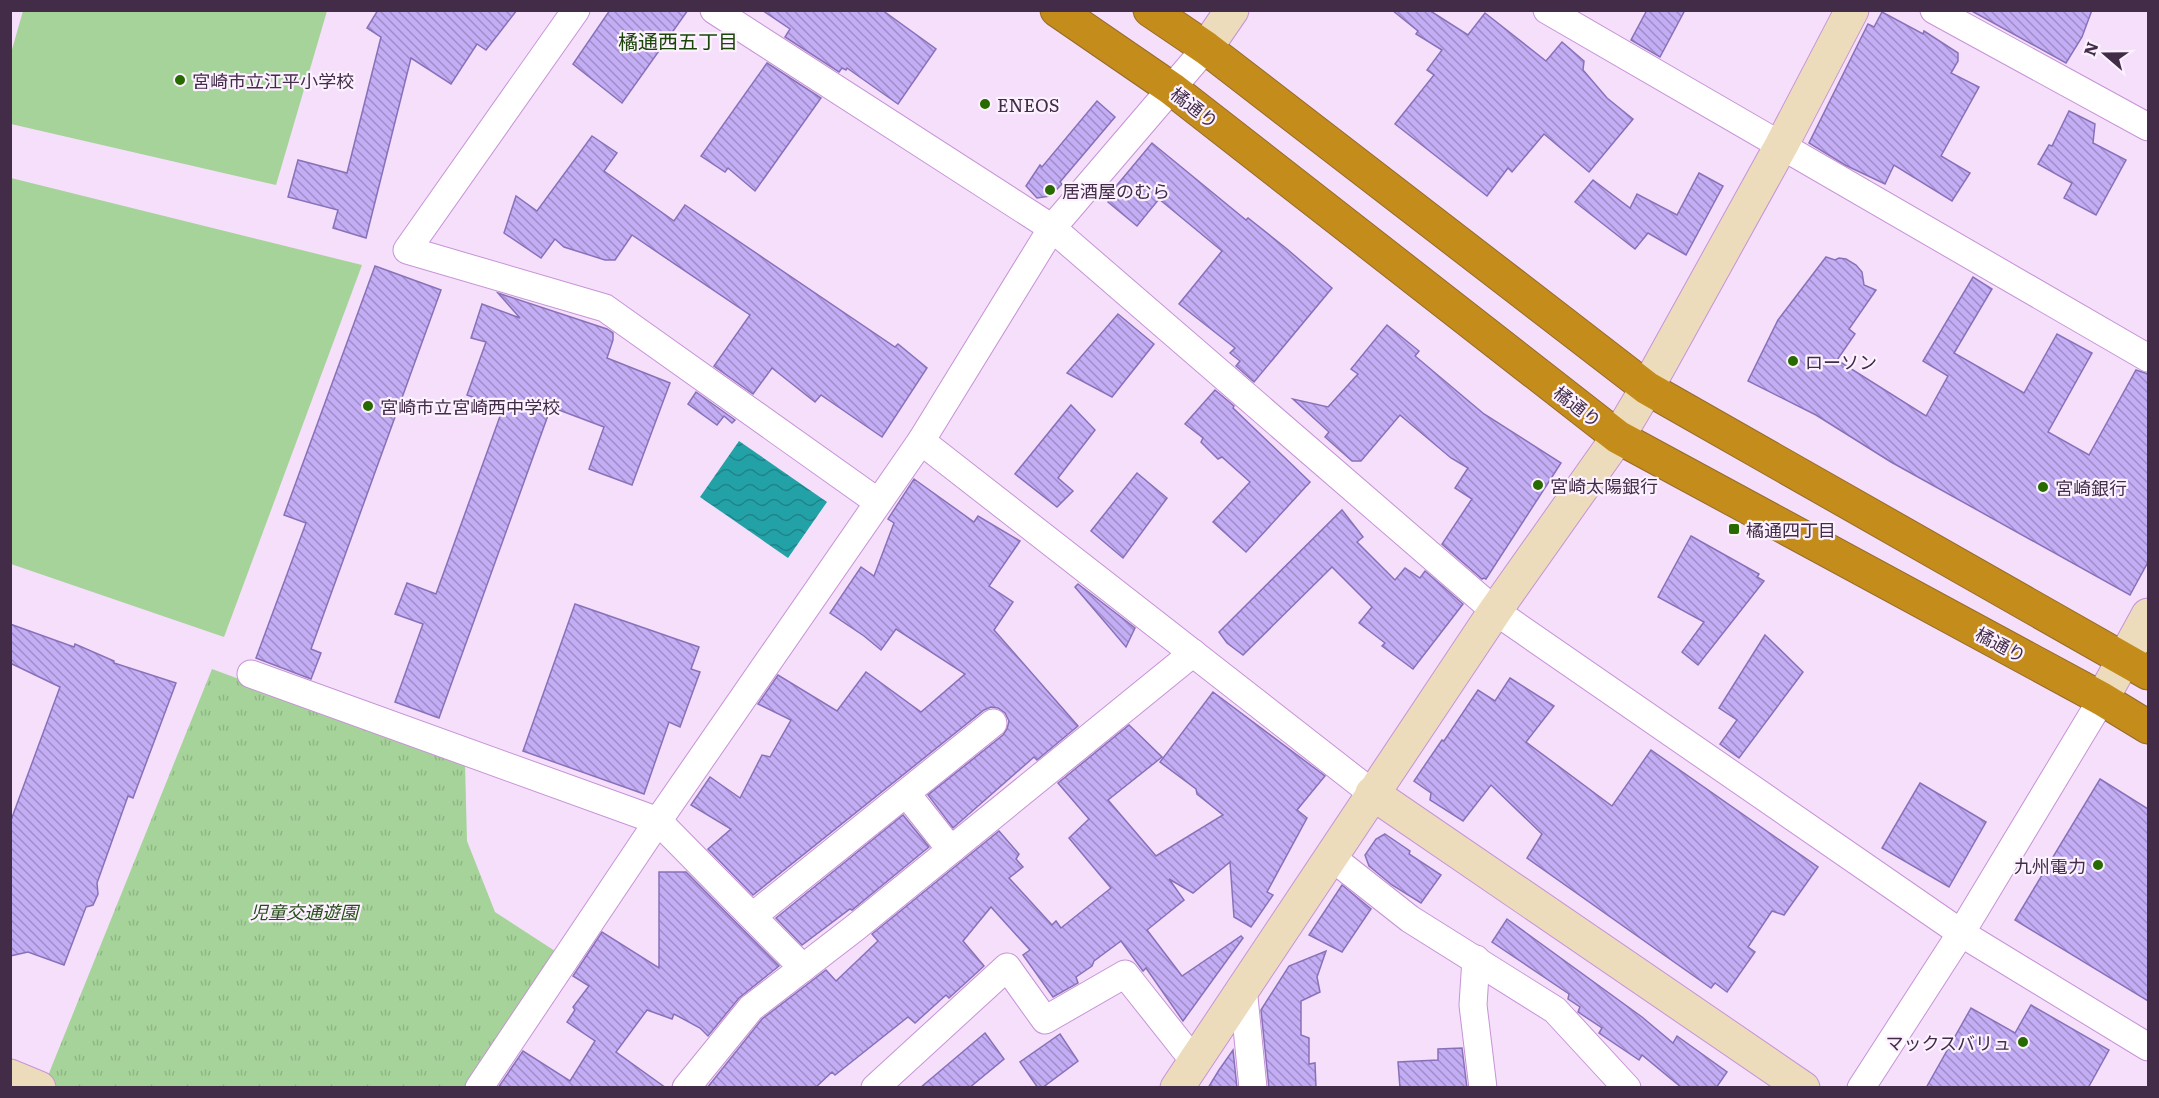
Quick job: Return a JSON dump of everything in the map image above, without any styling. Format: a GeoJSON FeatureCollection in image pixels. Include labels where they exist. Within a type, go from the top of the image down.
{"type":"FeatureCollection","features":[{"type":"Feature","properties":{"kind":"highway","name":"橘通り"},"geometry":{"type":"LineString","coordinates":[[1057,10],[1172,89],[1618,437],[2102,699],[2148,727]]}},
{"type":"Feature","properties":{"kind":"highway"},"geometry":{"type":"LineString","coordinates":[[1150,10],[1206,48],[1647,388],[2137,666]]}},
{"type":"Feature","properties":{"kind":"street"},"geometry":{"type":"LineString","coordinates":[[576,10],[407,250],[605,308],[878,502]]}},
{"type":"Feature","properties":{"kind":"street"},"geometry":{"type":"LineString","coordinates":[[714,10],[1052,228],[1495,611],[1960,933],[2148,1047]]}},
{"type":"Feature","properties":{"kind":"street"},"geometry":{"type":"LineString","coordinates":[[479,1088],[658,821],[921,441],[1052,228],[1206,48],[1232,10]]}},
{"type":"Feature","properties":{"kind":"street"},"geometry":{"type":"LineString","coordinates":[[1547,10],[2148,358]]}},
{"type":"Feature","properties":{"kind":"street"},"geometry":{"type":"LineString","coordinates":[[1177,1088],[1495,611],[1618,437],[1781,146],[1852,10]]}},
{"type":"Feature","properties":{"kind":"street"},"geometry":{"type":"LineString","coordinates":[[1934,10],[2148,128]]}},
{"type":"Feature","properties":{"kind":"street"},"geometry":{"type":"LineString","coordinates":[[921,441],[1372,793],[1803,1088]]}},
{"type":"Feature","properties":{"kind":"street"},"geometry":{"type":"LineString","coordinates":[[1861,1088],[1960,933],[2102,699],[2137,666],[2148,615]]}},
{"type":"Feature","properties":{"kind":"street"},"geometry":{"type":"LineString","coordinates":[[686,1088],[751,1008],[951,850],[1193,653]]}},
{"type":"Feature","properties":{"kind":"street"},"geometry":{"type":"LineString","coordinates":[[251,675],[658,821],[803,968]]}},
{"type":"Feature","properties":{"kind":"street"},"geometry":{"type":"LineString","coordinates":[[753,916],[993,723]]}},
{"type":"Feature","properties":{"kind":"street"},"geometry":{"type":"LineString","coordinates":[[906,793],[951,850]]}},
{"type":"Feature","properties":{"kind":"street"},"geometry":{"type":"LineString","coordinates":[[1330,856],[1410,919],[1555,1010],[1627,1088]]}},
{"type":"Feature","properties":{"kind":"street"},"geometry":{"type":"LineString","coordinates":[[1476,959],[1473,1005],[1483,1088]]}},
{"type":"Feature","properties":{"kind":"street"},"geometry":{"type":"LineString","coordinates":[[874,1088],[1007,967],[1045,1020],[1125,974],[1194,1061]]}},
{"type":"Feature","properties":{"kind":"street"},"geometry":{"type":"LineString","coordinates":[[1243,987],[1253,1088]]}},
{"type":"Feature","properties":{"kind":"street"},"geometry":{"type":"LineString","coordinates":[[10,1076],[39,1088]]}},
{"type":"Feature","properties":{"kind":"green space","name":"宮崎市立江平小学校"},"geometry":{"type":"Polygon","coordinates":[[[23,11],[327,11],[276,185],[11,124],[11,53],[23,11]]]}},
{"type":"Feature","properties":{"kind":"green space"},"geometry":{"type":"Polygon","coordinates":[[[11,178],[362,265],[224,637],[11,564],[11,178]]]}},
{"type":"Feature","properties":{"kind":"green space","name":"児童交通遊園"},"geometry":{"type":"Polygon","coordinates":[[[212,669],[465,763],[467,841],[495,912],[555,951],[465,1087],[43,1088],[212,669]]]}},
{"type":"Feature","properties":{"kind":"water"},"geometry":{"type":"Polygon","coordinates":[[[739,441],[827,502],[788,558],[700,497],[739,441]]]}},
{"type":"Feature","properties":{"kind":"building"},"geometry":{"type":"Polygon","coordinates":[[[378,10],[517,10],[486,50],[477,44],[451,84],[411,58],[366,238],[333,228],[338,210],[288,197],[298,160],[347,173],[381,37],[367,28],[378,10]]]}},
{"type":"Feature","properties":{"kind":"building"},"geometry":{"type":"Polygon","coordinates":[[[610,10],[688,10],[622,103],[573,64],[610,10]]]}},
{"type":"Feature","properties":{"kind":"building"},"geometry":{"type":"Polygon","coordinates":[[[762,10],[882,10],[936,49],[898,104],[847,68],[846,70],[842,68],[839,72],[785,37],[790,29],[762,10]]]}},
{"type":"Feature","properties":{"kind":"building"},"geometry":{"type":"Polygon","coordinates":[[[1392,10],[1429,10],[1468,35],[1485,13],[1546,61],[1562,42],[1584,61],[1583,70],[1607,98],[1633,119],[1589,172],[1544,134],[1512,172],[1508,168],[1487,196],[1395,124],[1434,75],[1427,70],[1442,50],[1416,34],[1418,31],[1392,10]]]}},
{"type":"Feature","properties":{"kind":"building"},"geometry":{"type":"Polygon","coordinates":[[[1647,10],[1685,10],[1660,57],[1631,40],[1647,10]]]}},
{"type":"Feature","properties":{"kind":"building"},"geometry":{"type":"Polygon","coordinates":[[[1970,10],[2092,10],[2082,37],[2066,63],[1970,10]]]}},
{"type":"Feature","properties":{"kind":"building"},"geometry":{"type":"Polygon","coordinates":[[[1882,12],[1923,34],[1924,31],[1958,53],[1958,61],[1951,73],[1979,87],[1941,156],[1970,173],[1952,201],[1894,165],[1885,184],[1845,165],[1809,143],[1868,24],[1874,27],[1882,12]]]}},
{"type":"Feature","properties":{"kind":"building"},"geometry":{"type":"Polygon","coordinates":[[[767,63],[821,98],[755,191],[728,168],[725,172],[701,156],[767,63]]]}},
{"type":"Feature","properties":{"kind":"building"},"geometry":{"type":"Polygon","coordinates":[[[1097,101],[1115,117],[1060,182],[1062,184],[1050,196],[1037,198],[1026,186],[1040,165],[1042,167],[1097,101]]]}},
{"type":"Feature","properties":{"kind":"building"},"geometry":{"type":"Polygon","coordinates":[[[2069,111],[2095,124],[2093,143],[2126,160],[2096,215],[2064,198],[2072,183],[2038,164],[2049,145],[2052,146],[2069,111]]]}},
{"type":"Feature","properties":{"kind":"building"},"geometry":{"type":"Polygon","coordinates":[[[592,136],[617,153],[604,171],[674,221],[685,205],[895,347],[898,344],[927,368],[882,437],[821,395],[815,402],[772,368],[753,394],[714,366],[750,315],[632,235],[615,260],[605,260],[564,247],[555,239],[541,258],[504,233],[516,196],[537,211],[592,136]]]}},
{"type":"Feature","properties":{"kind":"building"},"geometry":{"type":"Polygon","coordinates":[[[1152,143],[1246,220],[1248,218],[1287,249],[1332,288],[1254,382],[1236,366],[1240,361],[1230,353],[1235,348],[1179,304],[1222,251],[1159,199],[1137,226],[1108,202],[1113,190],[1152,143]]]}},
{"type":"Feature","properties":{"kind":"building"},"geometry":{"type":"Polygon","coordinates":[[[1699,173],[1723,186],[1686,255],[1648,233],[1635,249],[1575,202],[1593,180],[1630,208],[1637,194],[1677,215],[1699,173]]]}},
{"type":"Feature","properties":{"kind":"building","name":"宮崎銀行"},"geometry":{"type":"Polygon","coordinates":[[[1826,257],[1835,260],[1846,259],[1856,265],[1862,272],[1864,285],[1876,290],[1849,329],[1855,334],[1837,360],[1926,416],[1948,376],[1923,361],[1973,277],[1992,289],[1954,353],[2024,393],[2057,334],[2092,353],[2048,432],[2089,455],[2136,370],[2148,374],[2148,562],[2130,595],[1891,462],[1816,415],[1748,381],[1778,320],[1826,257]]]}},
{"type":"Feature","properties":{"kind":"building"},"geometry":{"type":"Polygon","coordinates":[[[375,266],[441,290],[311,649],[321,653],[311,679],[256,658],[306,523],[284,515],[375,266]]]}},
{"type":"Feature","properties":{"kind":"building"},"geometry":{"type":"Polygon","coordinates":[[[498,293],[607,329],[613,333],[613,340],[607,358],[670,383],[632,485],[589,469],[604,427],[551,407],[439,718],[395,702],[423,624],[395,614],[407,583],[436,594],[503,408],[467,395],[486,342],[471,338],[482,304],[520,318],[498,293]]]}},
{"type":"Feature","properties":{"kind":"building"},"geometry":{"type":"Polygon","coordinates":[[[1118,314],[1154,344],[1112,397],[1067,373],[1118,314]]]}},
{"type":"Feature","properties":{"kind":"building"},"geometry":{"type":"Polygon","coordinates":[[[1387,325],[1419,351],[1415,356],[1484,414],[1561,463],[1486,579],[1482,579],[1442,544],[1472,499],[1455,488],[1468,468],[1451,458],[1400,415],[1361,461],[1352,461],[1325,437],[1329,432],[1293,399],[1328,407],[1358,374],[1351,369],[1387,325]]]}},
{"type":"Feature","properties":{"kind":"building"},"geometry":{"type":"Polygon","coordinates":[[[1215,390],[1310,482],[1246,552],[1213,522],[1250,482],[1222,457],[1218,459],[1201,442],[1203,438],[1185,424],[1215,390]]]}},
{"type":"Feature","properties":{"kind":"building"},"geometry":{"type":"Polygon","coordinates":[[[696,392],[735,420],[732,423],[724,416],[717,425],[688,404],[696,392]]]}},
{"type":"Feature","properties":{"kind":"building"},"geometry":{"type":"Polygon","coordinates":[[[1071,405],[1095,430],[1058,478],[1073,491],[1057,507],[1015,474],[1071,405]]]}},
{"type":"Feature","properties":{"kind":"building"},"geometry":{"type":"Polygon","coordinates":[[[1137,473],[1167,498],[1123,558],[1091,531],[1137,473]]]}},
{"type":"Feature","properties":{"kind":"building"},"geometry":{"type":"Polygon","coordinates":[[[914,479],[974,522],[978,516],[1020,541],[989,586],[1013,602],[994,630],[1078,726],[1037,760],[1034,757],[953,828],[928,795],[1003,735],[1007,729],[1009,721],[1005,713],[998,708],[991,707],[984,710],[753,895],[708,849],[731,829],[691,805],[710,777],[740,798],[762,755],[770,757],[791,720],[758,704],[778,675],[837,711],[866,672],[921,712],[965,674],[896,629],[881,650],[830,613],[861,567],[874,576],[894,523],[888,519],[914,479]]]}},
{"type":"Feature","properties":{"kind":"building"},"geometry":{"type":"Polygon","coordinates":[[[1342,510],[1363,537],[1357,542],[1395,580],[1405,568],[1420,578],[1425,571],[1463,604],[1413,669],[1382,646],[1385,643],[1359,623],[1372,607],[1332,567],[1243,655],[1227,643],[1219,632],[1342,510]]]}},
{"type":"Feature","properties":{"kind":"building"},"geometry":{"type":"Polygon","coordinates":[[[1691,536],[1759,574],[1757,577],[1764,581],[1698,665],[1682,652],[1704,622],[1658,597],[1691,536]]]}},
{"type":"Feature","properties":{"kind":"building"},"geometry":{"type":"Polygon","coordinates":[[[1078,584],[1135,628],[1126,647],[1075,587],[1078,584]]]}},
{"type":"Feature","properties":{"kind":"building"},"geometry":{"type":"Polygon","coordinates":[[[575,604],[699,647],[691,669],[700,672],[680,727],[669,722],[644,794],[523,751],[575,604]]]}},
{"type":"Feature","properties":{"kind":"building"},"geometry":{"type":"Polygon","coordinates":[[[10,624],[74,647],[75,644],[114,663],[176,683],[133,798],[128,796],[97,883],[98,894],[93,905],[86,907],[64,965],[28,952],[10,956],[10,823],[60,687],[10,663],[10,624]]]}},
{"type":"Feature","properties":{"kind":"building"},"geometry":{"type":"Polygon","coordinates":[[[1765,635],[1803,672],[1739,758],[1720,744],[1737,720],[1719,708],[1765,635]]]}},
{"type":"Feature","properties":{"kind":"building"},"geometry":{"type":"Polygon","coordinates":[[[1510,678],[1554,706],[1526,742],[1612,806],[1651,750],[1818,867],[1784,915],[1772,911],[1748,947],[1755,952],[1727,992],[1715,983],[1711,988],[1527,858],[1542,834],[1491,785],[1463,821],[1430,800],[1431,793],[1414,781],[1478,690],[1495,701],[1510,678]]]}},
{"type":"Feature","properties":{"kind":"building"},"geometry":{"type":"Polygon","coordinates":[[[1213,692],[1325,776],[1297,810],[1307,818],[1267,892],[1273,895],[1251,927],[1234,917],[1230,862],[1193,893],[1169,879],[1184,900],[1147,930],[1182,976],[1241,936],[1243,938],[1183,1021],[1146,968],[1143,971],[1121,941],[1076,977],[1078,983],[1053,997],[1023,955],[1030,950],[991,907],[963,941],[984,966],[949,998],[946,995],[915,1023],[908,1017],[835,1075],[832,1072],[815,1088],[707,1088],[762,1019],[826,970],[836,981],[878,941],[872,934],[999,831],[1019,854],[1016,859],[1023,867],[1009,878],[1052,925],[1056,921],[1061,928],[1111,888],[1069,838],[1089,819],[1058,783],[1129,725],[1162,757],[1108,800],[1156,856],[1223,815],[1197,794],[1196,789],[1160,762],[1213,692]]]}},
{"type":"Feature","properties":{"kind":"building","name":"九州電力"},"geometry":{"type":"Polygon","coordinates":[[[2100,779],[2148,809],[2148,1001],[2015,920],[2100,779]]]}},
{"type":"Feature","properties":{"kind":"building"},"geometry":{"type":"Polygon","coordinates":[[[1920,783],[1986,822],[1949,887],[1882,848],[1920,783]]]}},
{"type":"Feature","properties":{"kind":"building"},"geometry":{"type":"Polygon","coordinates":[[[903,815],[929,847],[852,910],[850,909],[802,945],[776,918],[903,815]]]}},
{"type":"Feature","properties":{"kind":"building"},"geometry":{"type":"Polygon","coordinates":[[[1385,834],[1410,851],[1409,854],[1441,875],[1421,903],[1392,885],[1369,866],[1365,855],[1376,839],[1385,834]]]}},
{"type":"Feature","properties":{"kind":"building"},"geometry":{"type":"Polygon","coordinates":[[[659,872],[686,872],[779,966],[739,998],[708,1036],[700,1028],[674,1014],[672,1019],[647,1010],[616,1052],[666,1088],[498,1088],[523,1051],[570,1081],[595,1041],[567,1022],[575,1010],[573,1007],[589,986],[573,976],[602,932],[659,968],[659,872]]]}},
{"type":"Feature","properties":{"kind":"building"},"geometry":{"type":"Polygon","coordinates":[[[1342,885],[1371,909],[1342,952],[1309,935],[1342,885]]]}},
{"type":"Feature","properties":{"kind":"building"},"geometry":{"type":"Polygon","coordinates":[[[1507,919],[1642,1017],[1673,1043],[1677,1036],[1727,1072],[1716,1088],[1682,1088],[1642,1055],[1639,1060],[1599,1033],[1602,1028],[1578,1012],[1580,1007],[1568,999],[1569,994],[1492,942],[1507,919]]]}},
{"type":"Feature","properties":{"kind":"building"},"geometry":{"type":"Polygon","coordinates":[[[1326,951],[1317,977],[1320,992],[1301,1001],[1301,1035],[1309,1038],[1309,1064],[1315,1063],[1316,1088],[1269,1088],[1261,1010],[1289,966],[1326,951]]]}},
{"type":"Feature","properties":{"kind":"building","name":"マックスバリュ"},"geometry":{"type":"Polygon","coordinates":[[[2031,1005],[2109,1050],[2088,1088],[1926,1088],[1971,1008],[2015,1033],[2031,1005]]]}},
{"type":"Feature","properties":{"kind":"building"},"geometry":{"type":"Polygon","coordinates":[[[985,1033],[1004,1059],[969,1088],[920,1088],[985,1033]]]}},
{"type":"Feature","properties":{"kind":"building"},"geometry":{"type":"Polygon","coordinates":[[[1060,1034],[1078,1061],[1042,1088],[1038,1088],[1020,1062],[1060,1034]]]}},
{"type":"Feature","properties":{"kind":"building"},"geometry":{"type":"Polygon","coordinates":[[[1462,1048],[1467,1088],[1400,1088],[1398,1062],[1438,1060],[1438,1049],[1462,1048]]]}},
{"type":"Feature","properties":{"kind":"building"},"geometry":{"type":"Polygon","coordinates":[[[1233,1050],[1237,1088],[1208,1088],[1219,1070],[1233,1050]]]}},
{"type":"Feature","properties":{"kind":"place","name":"宮崎市立江平小学校"},"geometry":{"type":"Point","coordinates":[180,80]}},
{"type":"Feature","properties":{"kind":"place","name":"ENEOS"},"geometry":{"type":"Point","coordinates":[985,104]}},
{"type":"Feature","properties":{"kind":"place","name":"居酒屋のむら"},"geometry":{"type":"Point","coordinates":[1050,190]}},
{"type":"Feature","properties":{"kind":"place","name":"ローソン"},"geometry":{"type":"Point","coordinates":[1793,361]}},
{"type":"Feature","properties":{"kind":"place","name":"宮崎市立宮崎西中学校"},"geometry":{"type":"Point","coordinates":[368,406]}},
{"type":"Feature","properties":{"kind":"place","name":"宮崎太陽銀行"},"geometry":{"type":"Point","coordinates":[1538,485]}},
{"type":"Feature","properties":{"kind":"place","name":"宮崎銀行"},"geometry":{"type":"Point","coordinates":[2043,487]}},
{"type":"Feature","properties":{"kind":"place","name":"橘通四丁目"},"geometry":{"type":"Point","coordinates":[1734,529]}},
{"type":"Feature","properties":{"kind":"place","name":"九州電力"},"geometry":{"type":"Point","coordinates":[2098,865]}},
{"type":"Feature","properties":{"kind":"place","name":"マックスバリュ"},"geometry":{"type":"Point","coordinates":[2023,1042]}},
{"type":"Feature","properties":{"kind":"district","name":"橘通西五丁目"},"geometry":{"type":"Point","coordinates":[678,40]}}]}
